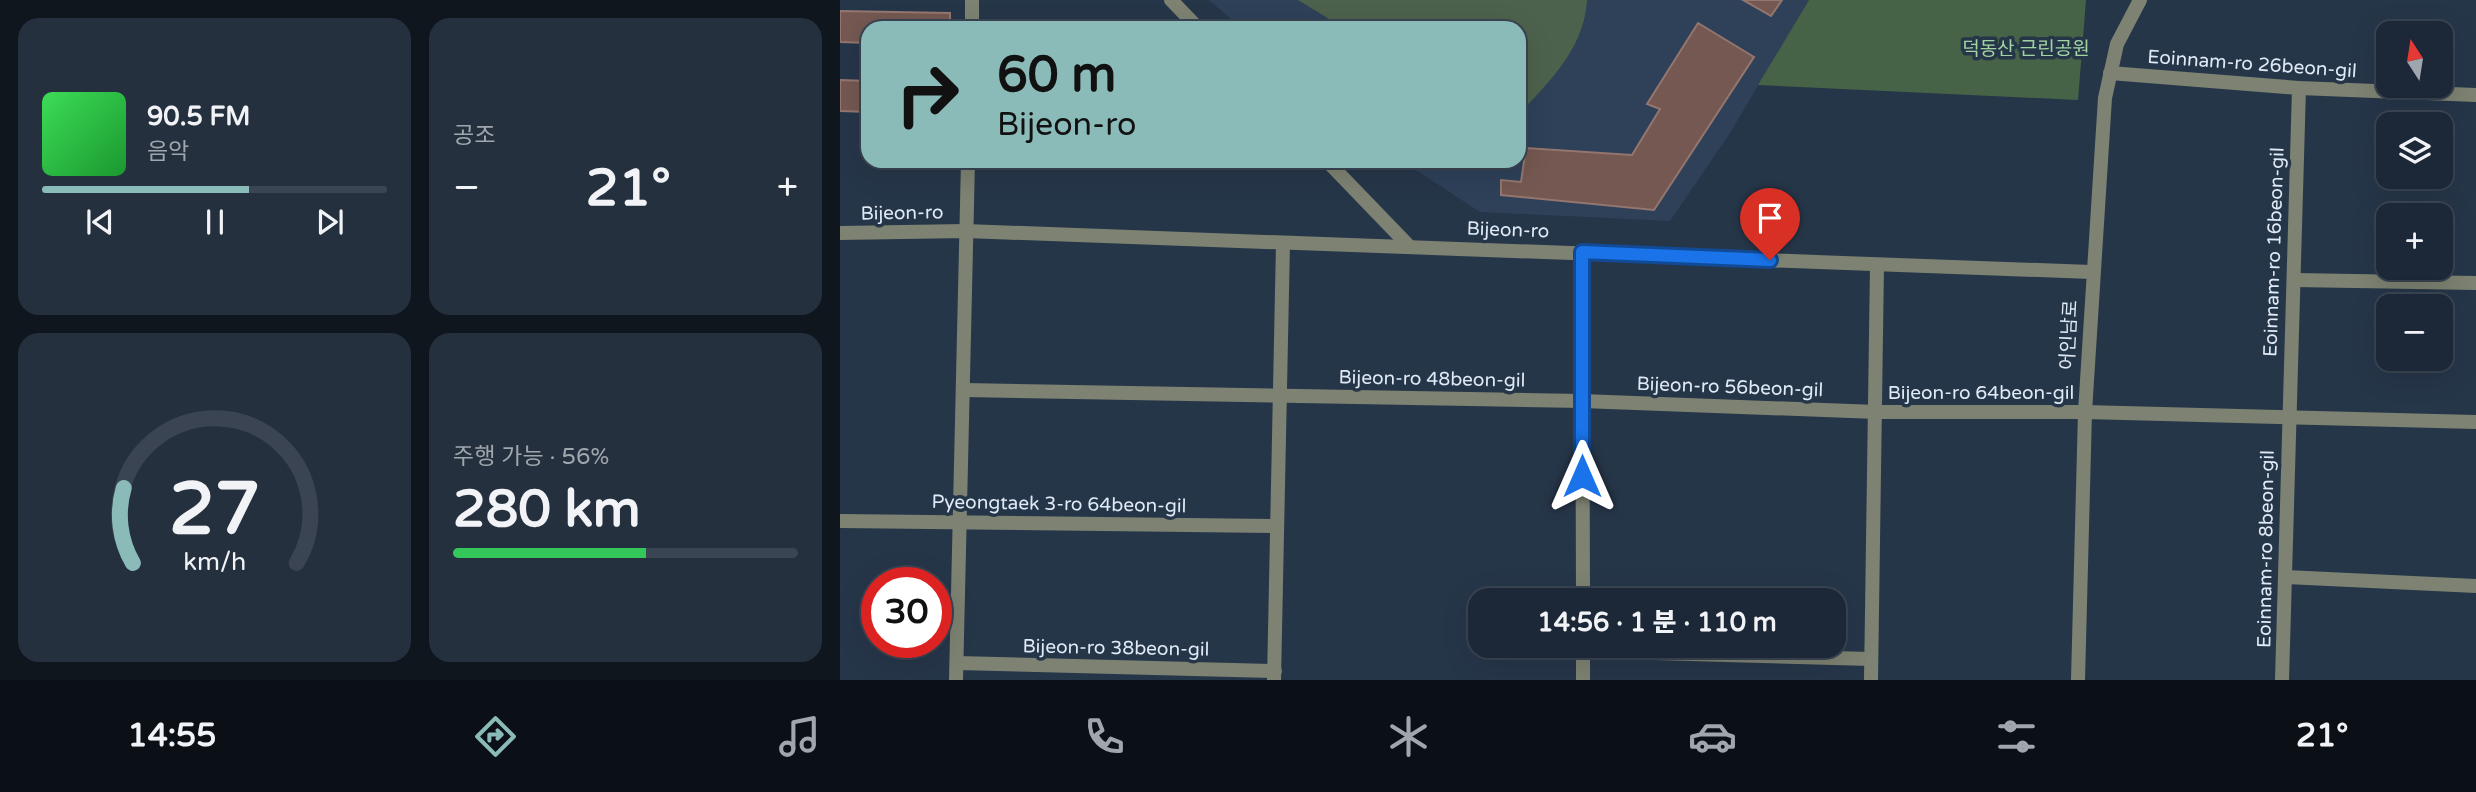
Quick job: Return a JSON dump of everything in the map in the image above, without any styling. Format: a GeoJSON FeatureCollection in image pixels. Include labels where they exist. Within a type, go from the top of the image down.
{"type":"FeatureCollection","features":[{"type":"Feature","properties":{"kind":"street"},"geometry":{"type":"LineString","coordinates":[[971,21],[972,0]]}},
{"type":"Feature","properties":{"kind":"street"},"geometry":{"type":"LineString","coordinates":[[1171,0],[1191,21]]}},
{"type":"Feature","properties":{"kind":"street","name":"어인남로"},"geometry":{"type":"LineString","coordinates":[[2078,680],[2091,272],[2105,99],[2118,44],[2140,0]]}},
{"type":"Feature","properties":{"kind":"street","name":"Eoinnam-ro 26beon-gil"},"geometry":{"type":"LineString","coordinates":[[2110,73],[2299,88],[2476,95]]}},
{"type":"Feature","properties":{"kind":"street","name":"Eoinnam-ro 16beon-gil"},"geometry":{"type":"LineString","coordinates":[[2287,418],[2299,88]]}},
{"type":"Feature","properties":{"kind":"street","name":"Bijeon-ro"},"geometry":{"type":"LineString","coordinates":[[966,231],[968,168]]}},
{"type":"Feature","properties":{"kind":"street"},"geometry":{"type":"LineString","coordinates":[[1334,168],[1409,246]]}},
{"type":"Feature","properties":{"kind":"street"},"geometry":{"type":"LineString","coordinates":[[956,680],[966,231]]}},
{"type":"Feature","properties":{"kind":"street","name":"Bijeon-ro"},"geometry":{"type":"LineString","coordinates":[[840,233],[966,231],[2091,272]]}},
{"type":"Feature","properties":{"kind":"street"},"geometry":{"type":"LineString","coordinates":[[1275,676],[1283,243]]}},
{"type":"Feature","properties":{"kind":"street"},"geometry":{"type":"LineString","coordinates":[[1582,252],[1583,588]]}},
{"type":"Feature","properties":{"kind":"street","name":"Bijeon-ro 64beon-gil"},"geometry":{"type":"LineString","coordinates":[[1871,680],[1877,412],[1877,265]]}},
{"type":"Feature","properties":{"kind":"street"},"geometry":{"type":"LineString","coordinates":[[2294,280],[2476,283]]}},
{"type":"Feature","properties":{"kind":"street"},"geometry":{"type":"LineString","coordinates":[[964,390],[1282,396]]}},
{"type":"Feature","properties":{"kind":"street","name":"Bijeon-ro 48beon-gil"},"geometry":{"type":"LineString","coordinates":[[1282,396],[1581,401]]}},
{"type":"Feature","properties":{"kind":"street","name":"Bijeon-ro 56beon-gil"},"geometry":{"type":"LineString","coordinates":[[1581,401],[1877,412]]}},
{"type":"Feature","properties":{"kind":"street","name":"Bijeon-ro 64beon-gil"},"geometry":{"type":"LineString","coordinates":[[1877,412],[2085,412]]}},
{"type":"Feature","properties":{"kind":"street"},"geometry":{"type":"LineString","coordinates":[[2085,412],[2476,422]]}},
{"type":"Feature","properties":{"kind":"street","name":"Eoinnam-ro 8beon-gil"},"geometry":{"type":"LineString","coordinates":[[2282,680],[2287,418]]}},
{"type":"Feature","properties":{"kind":"street","name":"Pyeongtaek 3-ro 64beon-gil"},"geometry":{"type":"LineString","coordinates":[[840,521],[1277,526]]}},
{"type":"Feature","properties":{"kind":"street"},"geometry":{"type":"LineString","coordinates":[[2285,577],[2476,586]]}},
{"type":"Feature","properties":{"kind":"street"},"geometry":{"type":"LineString","coordinates":[[1583,658],[1583,680]]}},
{"type":"Feature","properties":{"kind":"street"},"geometry":{"type":"LineString","coordinates":[[1845,658],[1871,659]]}},
{"type":"Feature","properties":{"kind":"street","name":"Bijeon-ro 38beon-gil"},"geometry":{"type":"LineString","coordinates":[[957,663],[1275,676]]}},
{"type":"Feature","properties":{"kind":"shaded area"},"geometry":{"type":"Polygon","coordinates":[[[1209,0],[1809,0],[1730,133],[1670,221],[1480,212],[1413,168],[1526,168],[1526,21],[1233,21],[1209,0]]]}},
{"type":"Feature","properties":{"kind":"green space"},"geometry":{"type":"Polygon","coordinates":[[[1298,0],[1587,0],[1585,17],[1573,48],[1554,76],[1526,106],[1526,21],[1332,21],[1298,0]]]}},
{"type":"Feature","properties":{"kind":"green space","name":"덕동산 근린공원"},"geometry":{"type":"Polygon","coordinates":[[[1809,0],[2086,0],[2078,100],[1758,85],[1809,0]]]}},
{"type":"Feature","properties":{"kind":"building"},"geometry":{"type":"Polygon","coordinates":[[[1743,0],[1782,0],[1771,16],[1743,0]]]}},
{"type":"Feature","properties":{"kind":"building"},"geometry":{"type":"Polygon","coordinates":[[[840,11],[950,13],[950,21],[861,21],[861,43],[840,42],[840,11]]]}},
{"type":"Feature","properties":{"kind":"building"},"geometry":{"type":"Polygon","coordinates":[[[1698,23],[1754,57],[1654,210],[1501,195],[1501,180],[1521,182],[1523,168],[1526,168],[1526,148],[1632,155],[1660,109],[1647,104],[1698,23]]]}},
{"type":"Feature","properties":{"kind":"building"},"geometry":{"type":"Polygon","coordinates":[[[840,80],[861,81],[861,112],[840,111],[840,80]]]}},
{"type":"Feature","properties":{"kind":"route"},"geometry":{"type":"LineString","coordinates":[[1582,476],[1582,252],[1770,260]]}}]}
